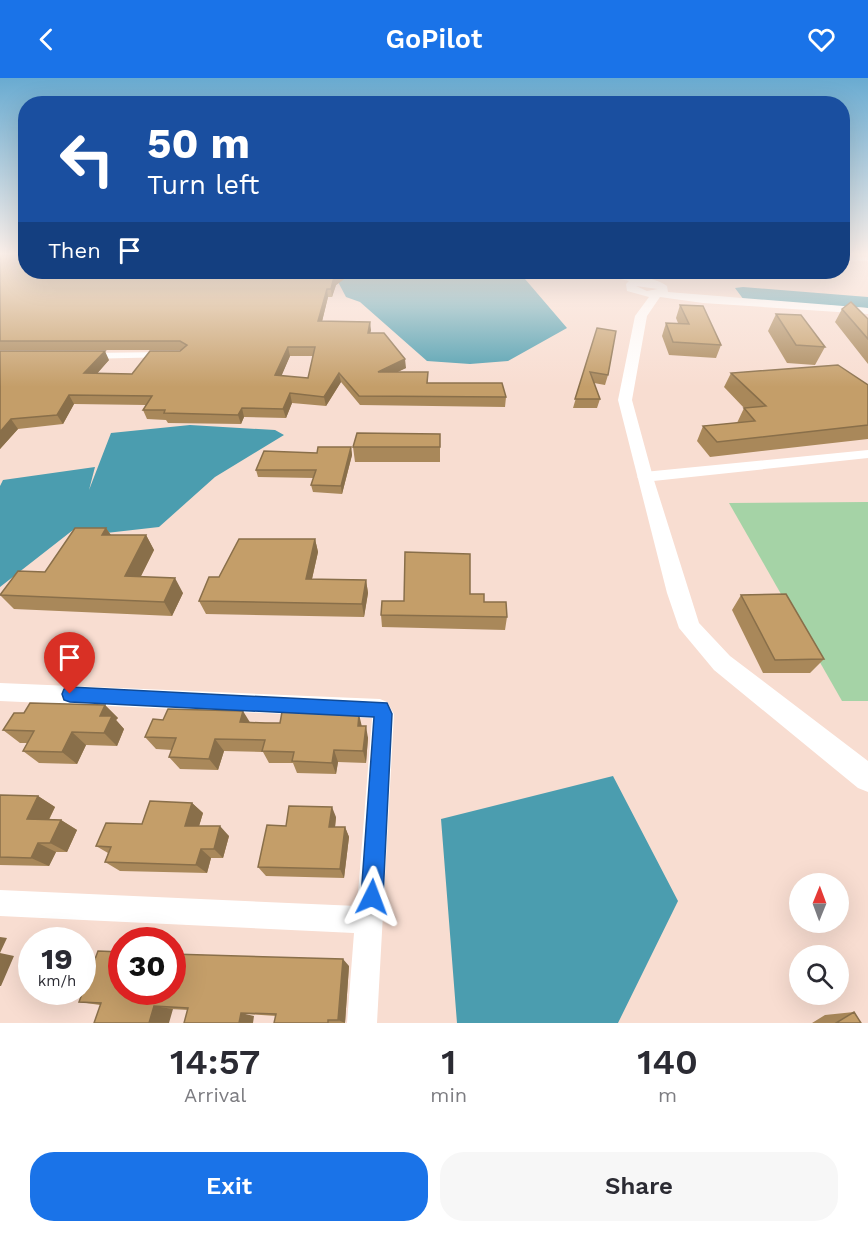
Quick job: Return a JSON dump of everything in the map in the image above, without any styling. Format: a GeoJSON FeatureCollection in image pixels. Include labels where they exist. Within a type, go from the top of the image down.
{"type":"FeatureCollection","features":[{"type":"Feature","properties":{"kind":"street"},"geometry":{"type":"LineString","coordinates":[[636,299],[641,316]]}},
{"type":"Feature","properties":{"kind":"street"},"geometry":{"type":"LineString","coordinates":[[654,299],[641,316],[625,400],[677,593],[690,628],[722,663],[868,778]]}},
{"type":"Feature","properties":{"kind":"street"},"geometry":{"type":"LineString","coordinates":[[698,299],[868,311]]}},
{"type":"Feature","properties":{"kind":"street"},"geometry":{"type":"LineString","coordinates":[[70,356],[183,355]]}},
{"type":"Feature","properties":{"kind":"street"},"geometry":{"type":"LineString","coordinates":[[644,477],[868,454]]}},
{"type":"Feature","properties":{"kind":"street"},"geometry":{"type":"LineString","coordinates":[[0,692],[380,709],[383,714],[362,1023]]}},
{"type":"Feature","properties":{"kind":"street"},"geometry":{"type":"LineString","coordinates":[[0,903],[370,920]]}},
{"type":"Feature","properties":{"kind":"green space"},"geometry":{"type":"Polygon","coordinates":[[[868,502],[868,701],[842,701],[729,503],[868,502]]]}},
{"type":"Feature","properties":{"kind":"water"},"geometry":{"type":"Polygon","coordinates":[[[352,299],[542,299],[567,328],[508,361],[470,364],[427,361],[360,302],[352,299]]]}},
{"type":"Feature","properties":{"kind":"water"},"geometry":{"type":"Polygon","coordinates":[[[868,299],[868,308],[744,300],[868,299]]]}},
{"type":"Feature","properties":{"kind":"water"},"geometry":{"type":"Polygon","coordinates":[[[190,425],[275,430],[284,435],[215,477],[159,527],[71,537],[73,530],[0,587],[0,486],[3,480],[95,467],[89,490],[111,433],[190,425]]]}},
{"type":"Feature","properties":{"kind":"water"},"geometry":{"type":"Polygon","coordinates":[[[613,776],[678,901],[618,1023],[457,1023],[441,819],[613,776]]]}},
{"type":"Feature","properties":{"kind":"building"},"geometry":{"type":"Polygon","coordinates":[[[0,299],[324,299],[318,321],[370,322],[368,333],[384,333],[405,359],[378,372],[428,372],[427,383],[502,383],[506,397],[359,396],[339,373],[324,397],[290,393],[283,409],[242,408],[238,415],[164,413],[165,410],[143,410],[152,396],[69,395],[57,415],[11,419],[0,432],[0,351],[105,351],[84,373],[132,374],[150,351],[180,351],[187,345],[180,341],[0,341],[0,299]],[[288,347],[275,375],[308,378],[315,347],[288,347]]]}},
{"type":"Feature","properties":{"kind":"building"},"geometry":{"type":"Polygon","coordinates":[[[851,302],[868,319],[868,339],[842,309],[851,302]]]}},
{"type":"Feature","properties":{"kind":"building"},"geometry":{"type":"Polygon","coordinates":[[[680,305],[703,306],[721,345],[673,342],[666,323],[689,324],[680,305]]]}},
{"type":"Feature","properties":{"kind":"building"},"geometry":{"type":"Polygon","coordinates":[[[776,314],[801,315],[825,347],[796,345],[776,314]]]}},
{"type":"Feature","properties":{"kind":"building"},"geometry":{"type":"Polygon","coordinates":[[[597,328],[616,331],[608,375],[590,372],[600,399],[575,399],[597,328]]]}},
{"type":"Feature","properties":{"kind":"building"},"geometry":{"type":"Polygon","coordinates":[[[838,365],[868,385],[868,425],[717,442],[703,426],[755,421],[744,408],[766,406],[731,373],[838,365]]]}},
{"type":"Feature","properties":{"kind":"building"},"geometry":{"type":"Polygon","coordinates":[[[357,433],[440,434],[440,447],[353,447],[357,433]]]}},
{"type":"Feature","properties":{"kind":"building"},"geometry":{"type":"Polygon","coordinates":[[[318,447],[351,447],[341,486],[311,485],[316,470],[256,470],[264,451],[317,453],[318,447]]]}},
{"type":"Feature","properties":{"kind":"building"},"geometry":{"type":"Polygon","coordinates":[[[75,528],[106,528],[102,535],[146,535],[125,576],[175,578],[164,602],[0,595],[18,571],[45,572],[75,528]]]}},
{"type":"Feature","properties":{"kind":"building"},"geometry":{"type":"Polygon","coordinates":[[[239,539],[315,539],[306,579],[366,580],[362,604],[199,601],[209,577],[219,577],[239,539]]]}},
{"type":"Feature","properties":{"kind":"building"},"geometry":{"type":"Polygon","coordinates":[[[405,552],[470,554],[470,594],[484,594],[484,602],[506,602],[507,617],[381,615],[382,601],[404,601],[405,552]]]}},
{"type":"Feature","properties":{"kind":"building"},"geometry":{"type":"Polygon","coordinates":[[[786,594],[824,659],[775,660],[741,595],[786,594]]]}},
{"type":"Feature","properties":{"kind":"building"},"geometry":{"type":"Polygon","coordinates":[[[30,703],[105,705],[100,716],[112,716],[104,733],[72,732],[62,752],[23,751],[34,731],[3,730],[14,713],[24,713],[30,703]]]}},
{"type":"Feature","properties":{"kind":"building"},"geometry":{"type":"Polygon","coordinates":[[[168,709],[243,711],[240,722],[265,723],[280,723],[282,712],[359,714],[358,726],[366,726],[363,751],[334,750],[332,763],[292,761],[294,752],[262,751],[265,740],[215,739],[209,759],[169,757],[176,738],[145,737],[153,719],[163,720],[168,709]]]}},
{"type":"Feature","properties":{"kind":"building"},"geometry":{"type":"Polygon","coordinates":[[[0,795],[38,796],[27,819],[61,820],[50,843],[38,843],[31,858],[0,857],[0,795]]]}},
{"type":"Feature","properties":{"kind":"building"},"geometry":{"type":"Polygon","coordinates":[[[150,801],[192,803],[185,826],[220,826],[214,849],[201,849],[196,865],[105,862],[111,847],[96,846],[106,823],[142,824],[150,801]]]}},
{"type":"Feature","properties":{"kind":"building"},"geometry":{"type":"Polygon","coordinates":[[[289,806],[332,807],[329,827],[345,827],[340,869],[258,867],[267,825],[286,826],[289,806]]]}},
{"type":"Feature","properties":{"kind":"building"},"geometry":{"type":"Polygon","coordinates":[[[98,951],[108,951],[108,1005],[186,1005],[186,954],[343,959],[338,1020],[328,1020],[328,1023],[274,1023],[276,1014],[241,1013],[239,1023],[184,1023],[188,1008],[154,1006],[149,1023],[94,1023],[101,1003],[96,1003],[98,951]]]}},
{"type":"Feature","properties":{"kind":"building"},"geometry":{"type":"Polygon","coordinates":[[[854,1012],[861,1023],[836,1023],[854,1012]]]}},
{"type":"Feature","properties":{"kind":"route"},"geometry":{"type":"LineString","coordinates":[[70,694],[380,709],[383,714],[372,897]]}}]}
